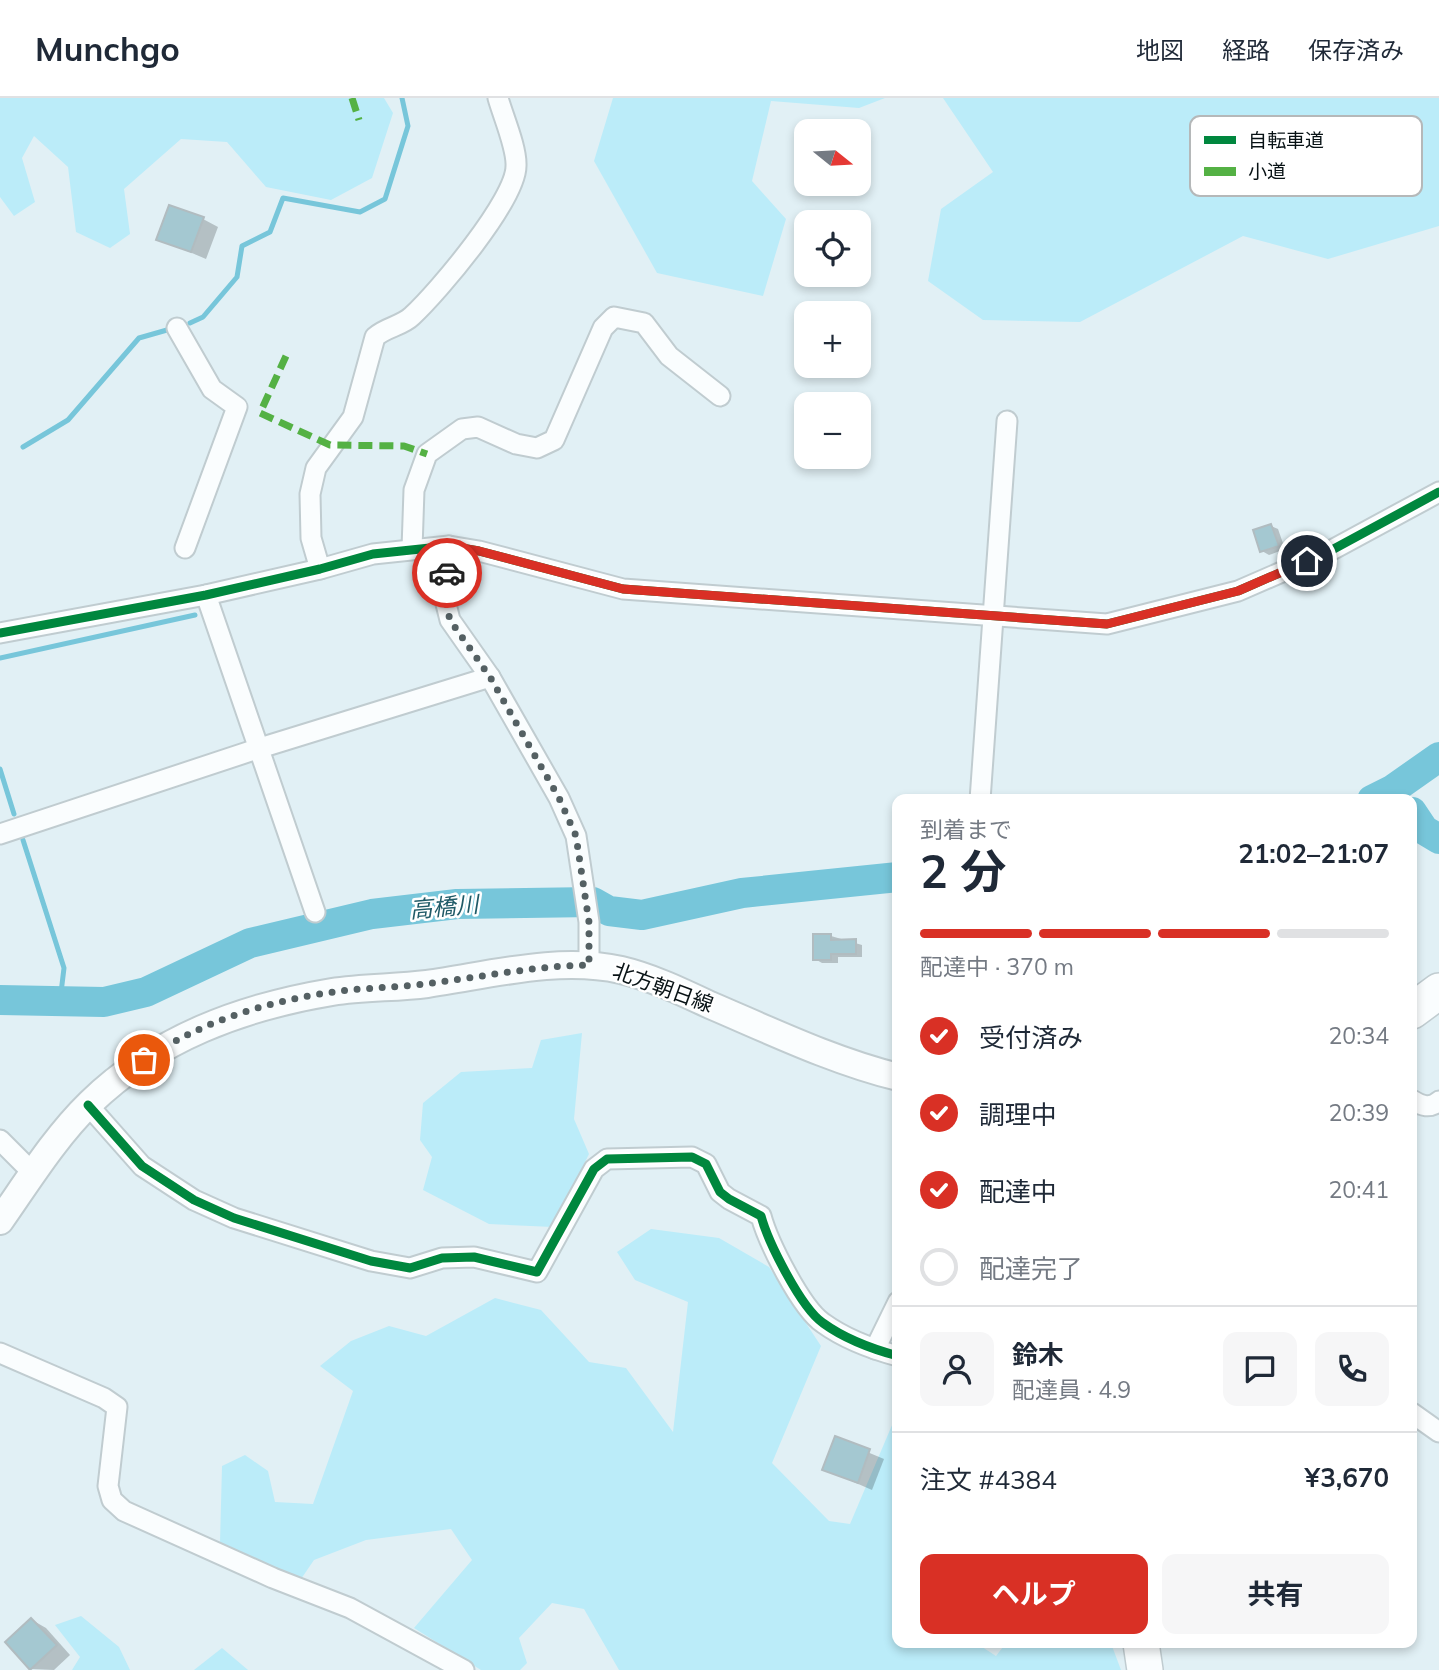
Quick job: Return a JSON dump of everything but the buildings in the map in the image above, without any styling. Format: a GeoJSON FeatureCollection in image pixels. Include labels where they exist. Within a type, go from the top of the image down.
{"type":"FeatureCollection","features":[{"type":"Feature","properties":{"kind":"highway"},"geometry":{"type":"LineString","coordinates":[[1417,1007],[1439,991]]}},
{"type":"Feature","properties":{"kind":"highway"},"geometry":{"type":"LineString","coordinates":[[1142,1648],[1145,1670]]}},
{"type":"Feature","properties":{"kind":"main road","name":"北方朝日線"},"geometry":{"type":"LineString","coordinates":[[0,1221],[33,1172],[88,1105],[124,1073],[164,1046],[217,1021],[279,1002],[335,991],[413,986],[556,965],[589,965],[624,971],[799,1044],[892,1075]]}},
{"type":"Feature","properties":{"kind":"street"},"geometry":{"type":"LineString","coordinates":[[320,569],[311,538],[310,494],[316,468],[353,417],[375,337],[384,329],[411,319],[481,236],[511,186],[516,166],[498,98]]}},
{"type":"Feature","properties":{"kind":"street"},"geometry":{"type":"LineString","coordinates":[[412,549],[414,490],[427,454],[462,429],[478,427],[526,446],[537,447],[554,440],[603,328],[614,317],[644,323],[669,356],[720,396]]}},
{"type":"Feature","properties":{"kind":"street"},"geometry":{"type":"LineString","coordinates":[[177,328],[212,389],[237,407],[186,548]]}},
{"type":"Feature","properties":{"kind":"street"},"geometry":{"type":"LineString","coordinates":[[979,794],[1007,421]]}},
{"type":"Feature","properties":{"kind":"street"},"geometry":{"type":"LineString","coordinates":[[0,633],[206,594],[320,569],[373,554],[449,546],[479,551],[623,589],[1107,624],[1225,595],[1330,551],[1439,492]]}},
{"type":"Feature","properties":{"kind":"street"},"geometry":{"type":"LineString","coordinates":[[449,546],[446,604],[450,620],[490,677],[561,803],[576,836],[589,922],[589,965]]}},
{"type":"Feature","properties":{"kind":"street"},"geometry":{"type":"LineString","coordinates":[[206,594],[316,912]]}},
{"type":"Feature","properties":{"kind":"street"},"geometry":{"type":"LineString","coordinates":[[0,834],[260,748],[490,677]]}},
{"type":"Feature","properties":{"kind":"street"},"geometry":{"type":"LineString","coordinates":[[1417,1103],[1423,1106],[1434,1105],[1439,1101]]}},
{"type":"Feature","properties":{"kind":"street"},"geometry":{"type":"LineString","coordinates":[[88,1105],[142,1166],[194,1200],[234,1218],[371,1261],[410,1268],[442,1258],[474,1257],[537,1272],[594,1169],[607,1159],[675,1155],[692,1157],[706,1164],[720,1192],[761,1216],[767,1238],[811,1313],[823,1324],[892,1354]]}},
{"type":"Feature","properties":{"kind":"street"},"geometry":{"type":"LineString","coordinates":[[0,1140],[33,1172]]}},
{"type":"Feature","properties":{"kind":"street"},"geometry":{"type":"LineString","coordinates":[[875,1349],[892,1314]]}},
{"type":"Feature","properties":{"kind":"street"},"geometry":{"type":"LineString","coordinates":[[0,1353],[104,1398],[117,1407],[108,1486],[112,1500],[124,1511],[273,1578],[351,1608],[464,1670]]}},
{"type":"Feature","properties":{"kind":"street"},"geometry":{"type":"LineString","coordinates":[[1417,1417],[1439,1432]]}},
{"type":"Feature","properties":{"kind":"shaded area"},"geometry":{"type":"Polygon","coordinates":[[[0,98],[384,98],[393,113],[372,178],[331,200],[266,187],[227,142],[181,139],[124,189],[130,234],[110,248],[76,232],[68,167],[34,136],[22,158],[35,202],[14,216],[0,197],[0,98]]]}},
{"type":"Feature","properties":{"kind":"shaded area"},"geometry":{"type":"Polygon","coordinates":[[[613,98],[885,98],[859,108],[771,101],[752,181],[786,219],[763,296],[657,273],[594,161],[613,98]]]}},
{"type":"Feature","properties":{"kind":"shaded area"},"geometry":{"type":"Polygon","coordinates":[[[943,98],[1439,98],[1439,226],[1328,259],[1243,236],[1080,322],[983,320],[928,281],[941,209],[993,172],[943,98]]]}},
{"type":"Feature","properties":{"kind":"shaded area"},"geometry":{"type":"Polygon","coordinates":[[[582,1033],[574,1119],[589,1154],[553,1227],[489,1224],[423,1190],[432,1157],[420,1140],[423,1103],[461,1072],[532,1068],[541,1040],[582,1033]]]}},
{"type":"Feature","properties":{"kind":"shaded area"},"geometry":{"type":"Polygon","coordinates":[[[651,1229],[719,1238],[769,1267],[821,1346],[772,1463],[829,1521],[850,1524],[892,1425],[892,1648],[984,1648],[996,1656],[1002,1648],[1113,1648],[1121,1670],[619,1670],[584,1609],[552,1603],[519,1638],[527,1663],[520,1670],[481,1670],[414,1628],[472,1560],[451,1529],[366,1540],[314,1560],[301,1579],[220,1543],[222,1466],[245,1455],[268,1471],[275,1502],[313,1504],[353,1391],[320,1366],[351,1341],[389,1326],[426,1336],[495,1298],[541,1310],[589,1362],[626,1368],[673,1432],[688,1302],[635,1280],[617,1252],[651,1229]]]}},
{"type":"Feature","properties":{"kind":"shaded area"},"geometry":{"type":"Polygon","coordinates":[[[81,1616],[119,1647],[130,1670],[72,1670],[80,1657],[55,1625],[81,1616]]]}},
{"type":"Feature","properties":{"kind":"shaded area"},"geometry":{"type":"Polygon","coordinates":[[[222,1648],[248,1670],[194,1670],[222,1648]]]}},
{"type":"Feature","properties":{"kind":"waterway"},"geometry":{"type":"LineString","coordinates":[[190,323],[203,317],[237,277],[242,246],[270,232],[283,198],[360,212],[385,199],[408,126],[402,98]]}},
{"type":"Feature","properties":{"kind":"waterway"},"geometry":{"type":"LineString","coordinates":[[23,447],[68,420],[139,338],[167,330]]}},
{"type":"Feature","properties":{"kind":"waterway"},"geometry":{"type":"LineString","coordinates":[[0,658],[195,615]]}},
{"type":"Feature","properties":{"kind":"waterway","name":"高橋川"},"geometry":{"type":"LineString","coordinates":[[1384,794],[1439,757]]}},
{"type":"Feature","properties":{"kind":"waterway"},"geometry":{"type":"LineString","coordinates":[[0,769],[14,814]]}},
{"type":"Feature","properties":{"kind":"waterway"},"geometry":{"type":"LineString","coordinates":[[1417,820],[1424,830],[1439,839]]}},
{"type":"Feature","properties":{"kind":"waterway"},"geometry":{"type":"LineString","coordinates":[[23,840],[64,968],[60,1001]]}},
{"type":"Feature","properties":{"kind":"waterway","name":"高橋川"},"geometry":{"type":"LineString","coordinates":[[0,1000],[104,1002],[146,992],[250,943],[372,914],[457,904],[593,902],[609,911],[642,915],[742,893],[892,878]]}},
{"type":"Feature","properties":{"kind":"marked path"},"geometry":{"type":"LineString","coordinates":[[352,98],[359,120]]}},
{"type":"Feature","properties":{"kind":"marked path"},"geometry":{"type":"LineString","coordinates":[[286,356],[260,413],[330,445],[404,446],[427,454]]}},
{"type":"Feature","properties":{"kind":"cycle path"},"geometry":{"type":"LineString","coordinates":[[0,633],[206,595],[373,554],[449,546],[479,551],[623,589],[1107,624],[1238,591],[1330,551],[1439,492]]}},
{"type":"Feature","properties":{"kind":"cycle path"},"geometry":{"type":"LineString","coordinates":[[88,1105],[142,1166],[194,1200],[234,1218],[371,1261],[410,1268],[442,1258],[474,1257],[537,1272],[594,1169],[607,1159],[692,1157],[706,1164],[720,1192],[761,1216],[786,1274],[814,1315],[831,1329],[850,1339],[892,1354]]}},
{"type":"Feature","properties":{"kind":"way so far"},"geometry":{"type":"LineString","coordinates":[[144,1060],[164,1046],[217,1021],[279,1002],[335,991],[413,986],[556,965],[589,965],[591,939],[576,836],[559,798],[490,677],[450,620],[446,604],[447,573]]}},
{"type":"Feature","properties":{"kind":"route"},"geometry":{"type":"LineString","coordinates":[[447,573],[449,546],[479,551],[623,589],[1107,624],[1238,591],[1307,561]]}}]}
